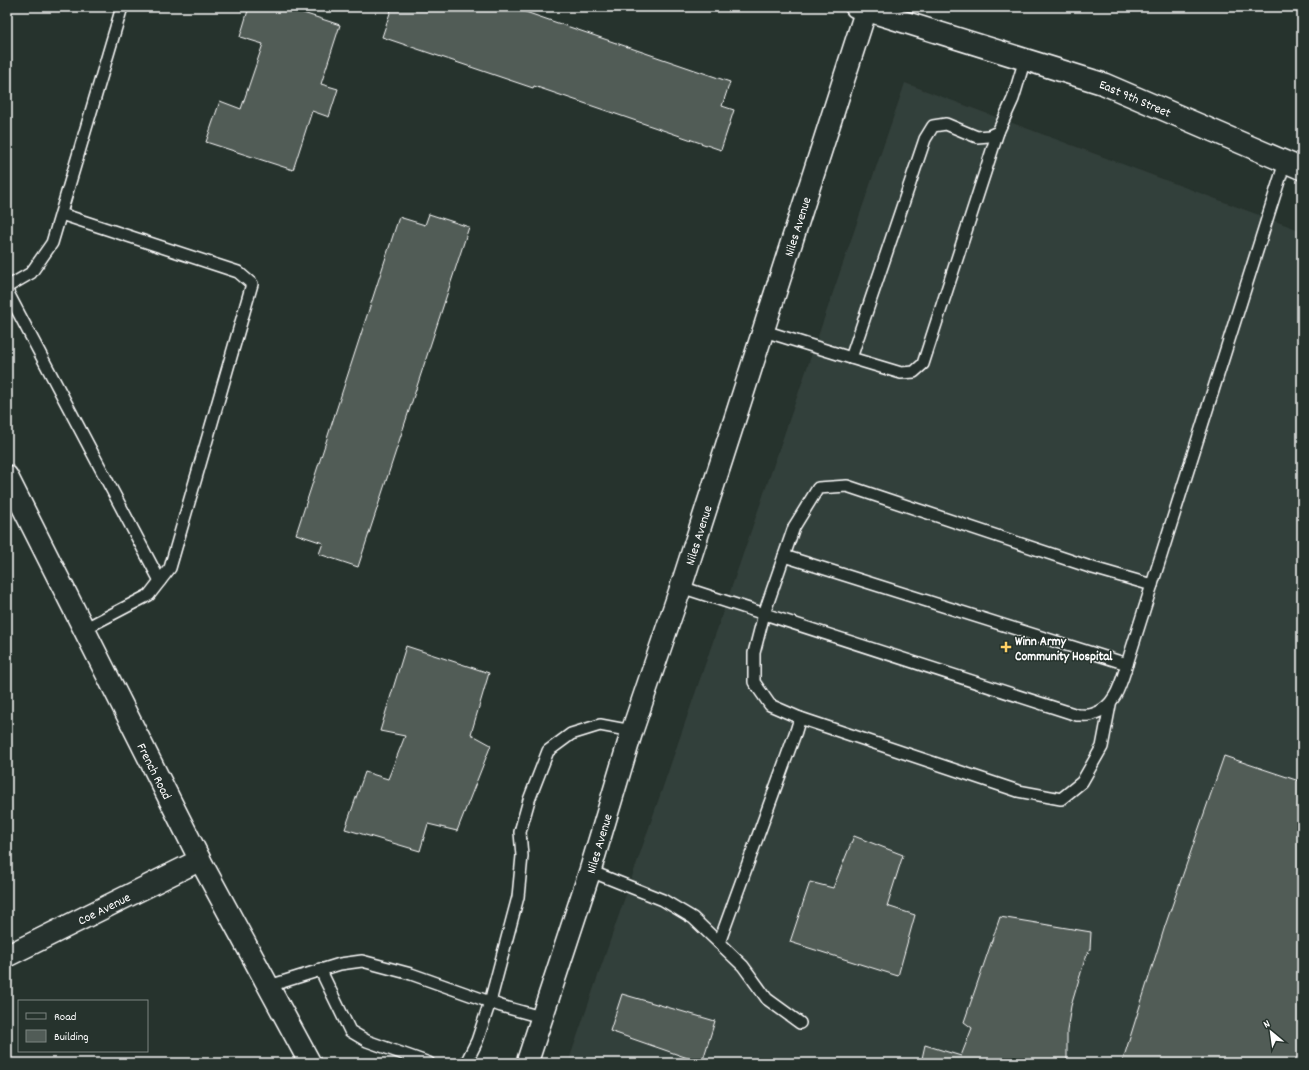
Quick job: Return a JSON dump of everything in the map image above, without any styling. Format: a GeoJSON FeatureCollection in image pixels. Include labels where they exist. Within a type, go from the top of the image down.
{"type":"FeatureCollection","features":[{"type":"Feature","properties":{"kind":"street","name":"East 9th Street"},"geometry":{"type":"LineString","coordinates":[[863,8],[1104,84],[1293,165]]}},
{"type":"Feature","properties":{"kind":"street","name":"Niles Avenue"},"geometry":{"type":"LineString","coordinates":[[527,1063],[590,871],[632,731],[681,587],[764,331],[863,8]]}},
{"type":"Feature","properties":{"kind":"street","name":"French Road"},"geometry":{"type":"LineString","coordinates":[[7,476],[200,860],[310,1063]]}},
{"type":"Feature","properties":{"kind":"street","name":"Coe Avenue"},"geometry":{"type":"LineString","coordinates":[[7,956],[200,860]]}},
{"type":"Feature","properties":{"kind":"lane"},"geometry":{"type":"LineString","coordinates":[[7,287],[31,273],[52,243],[122,7]]}},
{"type":"Feature","properties":{"kind":"lane"},"geometry":{"type":"LineString","coordinates":[[764,331],[901,372],[914,372],[923,364],[998,132],[1013,99],[1025,59]]}},
{"type":"Feature","properties":{"kind":"lane"},"geometry":{"type":"LineString","coordinates":[[851,358],[924,139],[933,126],[946,124],[977,137],[989,136],[998,132]]}},
{"type":"Feature","properties":{"kind":"lane"},"geometry":{"type":"LineString","coordinates":[[1152,585],[1093,568],[847,486],[818,488],[794,527],[764,614],[754,652],[754,682],[770,705],[800,718],[1018,791],[1061,799],[1082,782],[1102,747],[1110,705],[1120,685],[1152,585],[1293,165]]}},
{"type":"Feature","properties":{"kind":"lane"},"geometry":{"type":"LineString","coordinates":[[61,214],[238,272],[252,284],[170,568],[148,595],[84,629]]}},
{"type":"Feature","properties":{"kind":"lane"},"geometry":{"type":"LineString","coordinates":[[7,291],[160,581]]}},
{"type":"Feature","properties":{"kind":"lane"},"geometry":{"type":"LineString","coordinates":[[784,556],[1127,664]]}},
{"type":"Feature","properties":{"kind":"lane"},"geometry":{"type":"LineString","coordinates":[[681,587],[1077,715],[1093,714],[1110,705]]}},
{"type":"Feature","properties":{"kind":"lane"},"geometry":{"type":"LineString","coordinates":[[719,943],[800,718]]}},
{"type":"Feature","properties":{"kind":"lane"},"geometry":{"type":"LineString","coordinates":[[466,1063],[477,1041],[490,1002],[518,897],[522,856],[520,832],[529,800],[548,751],[571,734],[600,726],[632,731]]}},
{"type":"Feature","properties":{"kind":"lane"},"geometry":{"type":"LineString","coordinates":[[590,871],[663,900],[693,918],[743,966],[767,999],[800,1023]]}},
{"type":"Feature","properties":{"kind":"lane"},"geometry":{"type":"LineString","coordinates":[[269,986],[320,969],[362,961],[411,974],[501,1006],[541,1017]]}},
{"type":"Feature","properties":{"kind":"lane"},"geometry":{"type":"LineString","coordinates":[[320,969],[350,1031],[367,1041],[429,1063]]}},
{"type":"Feature","properties":{"kind":"shaded area","name":"Winn Army Community Hospital"},"geometry":{"type":"Polygon","coordinates":[[[905,83],[1302,231],[1302,1063],[568,1063],[905,83]]]}},
{"type":"Feature","properties":{"kind":"building"},"geometry":{"type":"Polygon","coordinates":[[[249,7],[285,7],[340,25],[321,84],[338,89],[329,117],[312,111],[293,170],[206,142],[220,101],[241,109],[263,44],[240,37],[249,7]]]}},
{"type":"Feature","properties":{"kind":"building"},"geometry":{"type":"Polygon","coordinates":[[[392,7],[511,7],[730,82],[722,106],[734,110],[721,150],[534,86],[533,88],[382,37],[392,7]]]}},
{"type":"Feature","properties":{"kind":"building"},"geometry":{"type":"Polygon","coordinates":[[[429,214],[469,227],[358,567],[319,554],[323,543],[296,534],[399,217],[425,225],[429,214]]]}},
{"type":"Feature","properties":{"kind":"building"},"geometry":{"type":"Polygon","coordinates":[[[406,646],[489,673],[471,734],[491,745],[457,831],[428,824],[420,851],[345,829],[365,772],[388,779],[405,736],[380,731],[406,646]]]}},
{"type":"Feature","properties":{"kind":"building"},"geometry":{"type":"Polygon","coordinates":[[[1224,756],[1302,782],[1302,1063],[1122,1063],[1165,926],[1224,756]]]}},
{"type":"Feature","properties":{"kind":"building"},"geometry":{"type":"Polygon","coordinates":[[[854,836],[903,855],[887,906],[915,915],[898,976],[790,942],[810,882],[833,888],[854,836]]]}},
{"type":"Feature","properties":{"kind":"building"},"geometry":{"type":"Polygon","coordinates":[[[1000,917],[1091,932],[1090,949],[1085,959],[1071,1006],[1067,1031],[1067,1063],[921,1063],[925,1045],[961,1056],[972,1028],[964,1022],[1000,917]]]}},
{"type":"Feature","properties":{"kind":"building"},"geometry":{"type":"Polygon","coordinates":[[[622,994],[715,1021],[702,1063],[610,1031],[622,994]]]}},
{"type":"Feature","properties":{"kind":"place","name":"Winn Army Community Hospital"},"geometry":{"type":"Point","coordinates":[1006,647]}}]}
